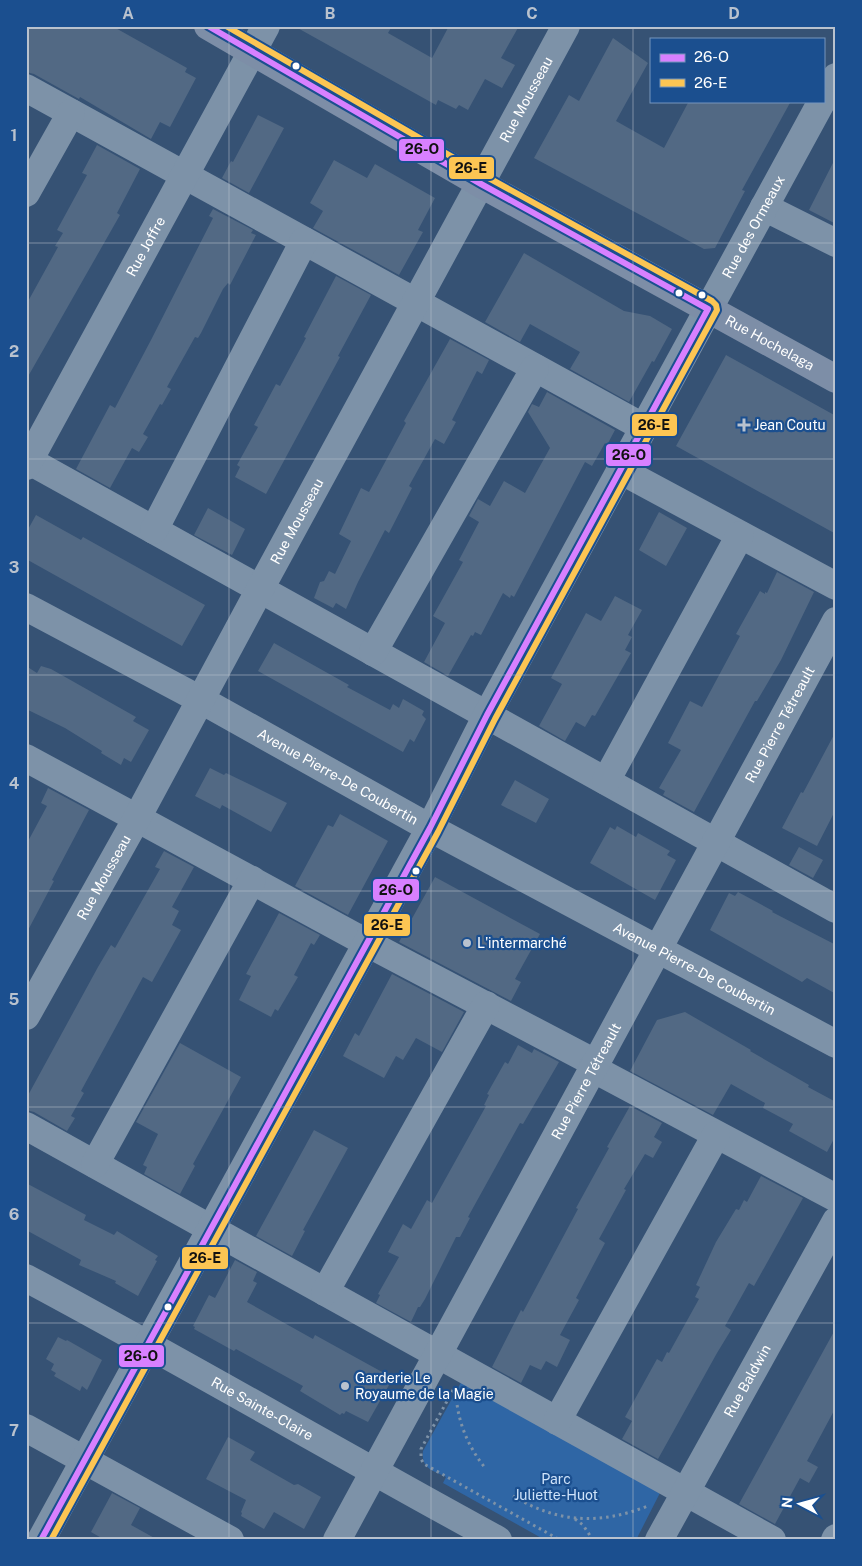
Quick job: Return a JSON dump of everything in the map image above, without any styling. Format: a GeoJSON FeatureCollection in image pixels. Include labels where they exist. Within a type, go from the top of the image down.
{"type":"FeatureCollection","features":[{"type":"Feature","properties":{"kind":"main road","name":"Rue Hochelaga"},"geometry":{"type":"LineString","coordinates":[[208,26],[481,184],[836,379]]}},
{"type":"Feature","properties":{"kind":"street","name":"Rue Joffre"},"geometry":{"type":"LineString","coordinates":[[27,462],[266,26]]}},
{"type":"Feature","properties":{"kind":"street","name":"Rue Mousseau"},"geometry":{"type":"LineString","coordinates":[[26,1016],[137,818],[566,26]]}},
{"type":"Feature","properties":{"kind":"street","name":"Rue des Ormeaux"},"geometry":{"type":"LineString","coordinates":[[824,98],[836,76]]}},
{"type":"Feature","properties":{"kind":"street"},"geometry":{"type":"LineString","coordinates":[[26,88],[643,427]]}},
{"type":"Feature","properties":{"kind":"street","name":"Rue des Ormeaux"},"geometry":{"type":"LineString","coordinates":[[40,1540],[85,1461],[430,828],[487,715],[822,102]]}},
{"type":"Feature","properties":{"kind":"street"},"geometry":{"type":"LineString","coordinates":[[26,193],[71,113]]}},
{"type":"Feature","properties":{"kind":"street"},"geometry":{"type":"LineString","coordinates":[[764,207],[836,243]]}},
{"type":"Feature","properties":{"kind":"street"},"geometry":{"type":"LineString","coordinates":[[154,530],[304,240]]}},
{"type":"Feature","properties":{"kind":"street"},"geometry":{"type":"LineString","coordinates":[[373,652],[535,368]]}},
{"type":"Feature","properties":{"kind":"street"},"geometry":{"type":"LineString","coordinates":[[27,462],[154,530],[836,908]]}},
{"type":"Feature","properties":{"kind":"street"},"geometry":{"type":"LineString","coordinates":[[620,470],[836,586]]}},
{"type":"Feature","properties":{"kind":"street"},"geometry":{"type":"LineString","coordinates":[[606,782],[740,535]]}},
{"type":"Feature","properties":{"kind":"street","name":"Avenue Pierre-De Coubertin"},"geometry":{"type":"LineString","coordinates":[[26,607],[201,700],[430,828],[657,947],[836,1044]]}},
{"type":"Feature","properties":{"kind":"street","name":"Rue Pierre Tétreault"},"geometry":{"type":"LineString","coordinates":[[337,1540],[436,1354],[836,621]]}},
{"type":"Feature","properties":{"kind":"street"},"geometry":{"type":"LineString","coordinates":[[26,758],[367,943],[486,1005],[716,1135],[836,1198]]}},
{"type":"Feature","properties":{"kind":"street"},"geometry":{"type":"LineString","coordinates":[[95,1164],[252,880]]}},
{"type":"Feature","properties":{"kind":"street"},"geometry":{"type":"LineString","coordinates":[[325,1292],[486,1005]]}},
{"type":"Feature","properties":{"kind":"street"},"geometry":{"type":"LineString","coordinates":[[26,1126],[772,1540]]}},
{"type":"Feature","properties":{"kind":"street"},"geometry":{"type":"LineString","coordinates":[[557,1421],[716,1135]]}},
{"type":"Feature","properties":{"kind":"street","name":"Rue Baldwin"},"geometry":{"type":"LineString","coordinates":[[660,1540],[836,1220]]}},
{"type":"Feature","properties":{"kind":"street","name":"Rue Sainte-Claire"},"geometry":{"type":"LineString","coordinates":[[26,1278],[149,1344],[373,1472],[498,1540]]}},
{"type":"Feature","properties":{"kind":"street"},"geometry":{"type":"LineString","coordinates":[[26,1428],[85,1461],[194,1531],[230,1540]]}},
{"type":"Feature","properties":{"kind":"path"},"geometry":{"type":"LineString","coordinates":[[486,1469],[477,1458],[462,1426],[455,1386],[421,1449],[421,1459],[424,1464],[560,1540]]}},
{"type":"Feature","properties":{"kind":"path"},"geometry":{"type":"LineString","coordinates":[[513,1496],[539,1509],[575,1519],[595,1519],[621,1516],[686,1492]]}},
{"type":"Feature","properties":{"kind":"path"},"geometry":{"type":"LineString","coordinates":[[575,1519],[583,1526],[593,1540]]}},
{"type":"Feature","properties":{"kind":"green space","name":"Parc Juliette-Huot"},"geometry":{"type":"Polygon","coordinates":[[[464,1377],[663,1487],[636,1540],[545,1540],[443,1483],[446,1477],[426,1465],[423,1451],[464,1377]]]}},
{"type":"Feature","properties":{"kind":"building"},"geometry":{"type":"Polygon","coordinates":[[[26,26],[112,26],[187,68],[185,72],[196,78],[170,127],[160,122],[151,139],[80,97],[79,99],[34,74],[26,72],[26,26]]]}},
{"type":"Feature","properties":{"kind":"building"},"geometry":{"type":"Polygon","coordinates":[[[294,26],[392,26],[388,33],[432,58],[449,26],[519,26],[501,58],[515,65],[502,88],[485,79],[468,110],[459,105],[456,109],[438,100],[436,105],[294,26]]]}},
{"type":"Feature","properties":{"kind":"building"},"geometry":{"type":"Polygon","coordinates":[[[613,38],[648,63],[616,121],[664,148],[688,102],[790,102],[742,190],[745,191],[715,248],[704,249],[534,158],[569,95],[579,101],[613,38]]]}},
{"type":"Feature","properties":{"kind":"building"},"geometry":{"type":"Polygon","coordinates":[[[258,115],[284,128],[249,193],[222,178],[231,161],[233,162],[258,115]]]}},
{"type":"Feature","properties":{"kind":"building"},"geometry":{"type":"Polygon","coordinates":[[[97,145],[140,169],[117,213],[120,215],[26,380],[26,305],[58,247],[55,246],[63,233],[57,230],[87,175],[82,173],[97,145]]]}},
{"type":"Feature","properties":{"kind":"building"},"geometry":{"type":"Polygon","coordinates":[[[836,157],[836,224],[809,210],[836,157]]]}},
{"type":"Feature","properties":{"kind":"building"},"geometry":{"type":"Polygon","coordinates":[[[334,160],[367,178],[375,164],[435,198],[418,230],[423,232],[399,275],[313,228],[323,211],[310,203],[334,160]]]}},
{"type":"Feature","properties":{"kind":"building"},"geometry":{"type":"Polygon","coordinates":[[[213,209],[253,230],[251,233],[256,235],[230,285],[228,283],[223,289],[201,333],[198,338],[195,337],[167,387],[171,389],[143,434],[148,437],[139,452],[132,448],[110,488],[76,469],[110,405],[115,408],[151,340],[213,218],[209,216],[213,209]]]}},
{"type":"Feature","properties":{"kind":"building"},"geometry":{"type":"Polygon","coordinates":[[[524,253],[624,311],[650,316],[672,329],[629,402],[570,369],[580,352],[530,324],[520,342],[485,322],[524,253]]]}},
{"type":"Feature","properties":{"kind":"building"},"geometry":{"type":"Polygon","coordinates":[[[336,276],[371,295],[338,356],[340,357],[266,494],[235,477],[240,467],[237,465],[258,427],[254,425],[276,384],[280,386],[336,276]]]}},
{"type":"Feature","properties":{"kind":"building"},"geometry":{"type":"Polygon","coordinates":[[[450,339],[489,360],[482,374],[477,371],[452,420],[456,422],[444,444],[435,439],[409,486],[412,488],[389,533],[385,530],[346,609],[336,603],[333,608],[314,598],[320,582],[324,581],[329,571],[335,574],[351,541],[339,534],[361,488],[369,492],[406,423],[404,421],[450,339]]]}},
{"type":"Feature","properties":{"kind":"building","name":"Jean Coutu"},"geometry":{"type":"Polygon","coordinates":[[[726,355],[836,416],[836,534],[676,446],[726,355]]]}},
{"type":"Feature","properties":{"kind":"building"},"geometry":{"type":"Polygon","coordinates":[[[547,392],[615,430],[592,466],[585,462],[514,597],[511,595],[510,598],[503,593],[481,635],[475,632],[473,636],[471,635],[448,676],[424,662],[445,623],[433,616],[463,562],[459,560],[479,522],[469,516],[478,499],[490,506],[504,481],[525,493],[550,448],[528,412],[532,404],[539,407],[547,392]]]}},
{"type":"Feature","properties":{"kind":"building"},"geometry":{"type":"Polygon","coordinates":[[[208,508],[245,529],[232,555],[194,535],[208,508]]]}},
{"type":"Feature","properties":{"kind":"building"},"geometry":{"type":"Polygon","coordinates":[[[659,512],[687,528],[666,566],[639,550],[659,512]]]}},
{"type":"Feature","properties":{"kind":"building"},"geometry":{"type":"Polygon","coordinates":[[[36,515],[81,540],[83,537],[205,605],[182,646],[26,559],[26,533],[36,515]]]}},
{"type":"Feature","properties":{"kind":"building"},"geometry":{"type":"Polygon","coordinates":[[[777,572],[814,592],[781,660],[757,701],[755,701],[694,812],[663,795],[665,791],[659,788],[681,750],[668,743],[690,701],[702,707],[740,636],[736,634],[760,591],[765,594],[765,592],[767,593],[777,572]]]}},
{"type":"Feature","properties":{"kind":"building"},"geometry":{"type":"Polygon","coordinates":[[[615,596],[642,610],[628,635],[632,637],[625,650],[631,653],[595,716],[592,715],[585,727],[576,722],[565,741],[539,726],[562,684],[551,678],[586,613],[601,621],[615,596]]]}},
{"type":"Feature","properties":{"kind":"building"},"geometry":{"type":"Polygon","coordinates":[[[274,643],[349,685],[347,687],[390,710],[393,704],[399,708],[403,699],[424,711],[422,715],[426,719],[414,742],[410,739],[403,752],[258,671],[274,643]]]}},
{"type":"Feature","properties":{"kind":"building"},"geometry":{"type":"Polygon","coordinates":[[[26,666],[37,673],[41,666],[51,669],[136,717],[133,721],[149,730],[131,762],[124,758],[121,765],[65,728],[26,709],[26,666]]]}},
{"type":"Feature","properties":{"kind":"building"},"geometry":{"type":"Polygon","coordinates":[[[836,731],[836,809],[817,846],[782,828],[836,731]]]}},
{"type":"Feature","properties":{"kind":"building"},"geometry":{"type":"Polygon","coordinates":[[[210,768],[224,775],[226,773],[287,803],[271,832],[222,805],[220,809],[195,796],[210,768]]]}},
{"type":"Feature","properties":{"kind":"building"},"geometry":{"type":"Polygon","coordinates":[[[515,780],[549,799],[536,823],[501,805],[515,780]]]}},
{"type":"Feature","properties":{"kind":"building"},"geometry":{"type":"Polygon","coordinates":[[[48,788],[89,810],[26,934],[26,845],[47,806],[41,803],[48,788]]]}},
{"type":"Feature","properties":{"kind":"building"},"geometry":{"type":"Polygon","coordinates":[[[340,814],[388,841],[348,915],[295,886],[328,825],[333,827],[340,814]]]}},
{"type":"Feature","properties":{"kind":"building"},"geometry":{"type":"Polygon","coordinates":[[[617,826],[636,837],[638,833],[670,851],[667,855],[676,860],[655,900],[590,863],[610,827],[615,830],[617,826]]]}},
{"type":"Feature","properties":{"kind":"building"},"geometry":{"type":"Polygon","coordinates":[[[799,847],[823,860],[813,878],[789,865],[799,847]]]}},
{"type":"Feature","properties":{"kind":"building"},"geometry":{"type":"Polygon","coordinates":[[[164,851],[194,867],[172,907],[179,911],[172,925],[181,930],[152,982],[143,977],[81,1091],[84,1093],[71,1116],[75,1118],[67,1131],[34,1112],[26,1110],[26,1099],[98,967],[111,945],[115,948],[160,869],[155,867],[164,851]]]}},
{"type":"Feature","properties":{"kind":"building","name":"L'intermarché"},"geometry":{"type":"Polygon","coordinates":[[[435,877],[540,934],[515,979],[521,982],[511,1001],[399,942],[435,877]]]}},
{"type":"Feature","properties":{"kind":"building"},"geometry":{"type":"Polygon","coordinates":[[[738,892],[836,945],[836,994],[807,978],[802,982],[710,930],[729,893],[735,896],[738,892]]]}},
{"type":"Feature","properties":{"kind":"building"},"geometry":{"type":"Polygon","coordinates":[[[279,913],[320,935],[314,945],[311,943],[294,975],[298,977],[278,1011],[275,1009],[271,1017],[239,1000],[251,976],[246,974],[279,913]]]}},
{"type":"Feature","properties":{"kind":"building"},"geometry":{"type":"Polygon","coordinates":[[[392,974],[464,1012],[442,1052],[416,1038],[403,1060],[396,1056],[384,1078],[343,1056],[355,1033],[359,1036],[392,974]]]}},
{"type":"Feature","properties":{"kind":"building"},"geometry":{"type":"Polygon","coordinates":[[[685,1012],[836,1102],[836,1135],[827,1152],[789,1131],[793,1124],[763,1108],[765,1103],[731,1084],[713,1115],[630,1071],[657,1020],[685,1012]]]}},
{"type":"Feature","properties":{"kind":"building"},"geometry":{"type":"Polygon","coordinates":[[[180,1043],[241,1077],[193,1164],[195,1166],[180,1194],[144,1174],[147,1167],[143,1165],[158,1134],[136,1122],[180,1043]]]}},
{"type":"Feature","properties":{"kind":"building"},"geometry":{"type":"Polygon","coordinates":[[[518,1045],[532,1053],[534,1049],[559,1062],[523,1124],[520,1123],[468,1217],[470,1218],[460,1237],[456,1237],[425,1299],[420,1307],[418,1307],[411,1322],[376,1303],[380,1295],[378,1294],[399,1257],[388,1252],[403,1224],[411,1229],[427,1200],[432,1203],[486,1106],[484,1105],[489,1095],[487,1094],[505,1062],[508,1064],[518,1045]]]}},
{"type":"Feature","properties":{"kind":"building"},"geometry":{"type":"Polygon","coordinates":[[[630,1106],[662,1123],[654,1137],[662,1142],[653,1158],[645,1154],[624,1189],[626,1190],[599,1239],[605,1243],[576,1298],[579,1300],[560,1335],[570,1340],[557,1367],[546,1361],[541,1370],[530,1365],[521,1383],[492,1367],[521,1310],[523,1312],[578,1209],[576,1208],[630,1106]]]}},
{"type":"Feature","properties":{"kind":"building"},"geometry":{"type":"Polygon","coordinates":[[[314,1130],[348,1148],[303,1230],[305,1231],[292,1256],[256,1236],[314,1130]]]}},
{"type":"Feature","properties":{"kind":"building"},"geometry":{"type":"Polygon","coordinates":[[[761,1176],[803,1198],[754,1286],[749,1283],[725,1326],[731,1330],[658,1459],[622,1439],[632,1421],[625,1417],[657,1359],[662,1362],[667,1352],[669,1353],[699,1299],[695,1297],[700,1287],[696,1285],[716,1242],[736,1209],[739,1210],[744,1200],[747,1202],[761,1176]]]}},
{"type":"Feature","properties":{"kind":"building"},"geometry":{"type":"Polygon","coordinates":[[[26,1183],[86,1215],[84,1220],[114,1235],[117,1231],[158,1256],[138,1296],[115,1283],[116,1281],[79,1265],[81,1260],[26,1230],[26,1183]]]}},
{"type":"Feature","properties":{"kind":"building"},"geometry":{"type":"Polygon","coordinates":[[[235,1260],[257,1272],[253,1281],[257,1283],[247,1302],[313,1339],[315,1335],[393,1378],[368,1422],[346,1411],[340,1415],[300,1391],[303,1386],[236,1349],[234,1351],[194,1329],[195,1327],[193,1326],[209,1295],[215,1298],[235,1260]]]}},
{"type":"Feature","properties":{"kind":"building"},"geometry":{"type":"Polygon","coordinates":[[[836,1328],[836,1407],[807,1461],[818,1467],[809,1483],[800,1478],[775,1524],[739,1504],[836,1328]]]}},
{"type":"Feature","properties":{"kind":"building"},"geometry":{"type":"Polygon","coordinates":[[[58,1337],[67,1340],[102,1360],[87,1390],[82,1386],[80,1391],[54,1376],[56,1373],[51,1370],[54,1364],[46,1359],[58,1337]]]}},
{"type":"Feature","properties":{"kind":"building"},"geometry":{"type":"Polygon","coordinates":[[[228,1437],[255,1452],[250,1460],[294,1485],[298,1484],[321,1497],[304,1529],[274,1512],[264,1529],[241,1516],[246,1500],[206,1479],[228,1437]]]}},
{"type":"Feature","properties":{"kind":"building"},"geometry":{"type":"Polygon","coordinates":[[[112,1493],[140,1508],[131,1525],[158,1540],[105,1540],[91,1532],[112,1493]]]}},
{"type":"Feature","properties":{"kind":"transit line","name":"26-O"},"geometry":{"type":"LineString","coordinates":[[41,1540],[430,828],[487,715],[708,309],[481,184],[208,26]]}},
{"type":"Feature","properties":{"kind":"transit line","name":"26-E"},"geometry":{"type":"LineString","coordinates":[[51,1540],[438,832],[495,719],[717,310],[716,305],[712,301],[485,176],[226,26]]}},
{"type":"Feature","properties":{"kind":"place","name":"Jean Coutu"},"geometry":{"type":"Point","coordinates":[744,425]}},
{"type":"Feature","properties":{"kind":"place","name":"L'intermarché"},"geometry":{"type":"Point","coordinates":[467,943]}},
{"type":"Feature","properties":{"kind":"place","name":"Garderie Le Royaume de la Magie"},"geometry":{"type":"Point","coordinates":[345,1386]}}]}
